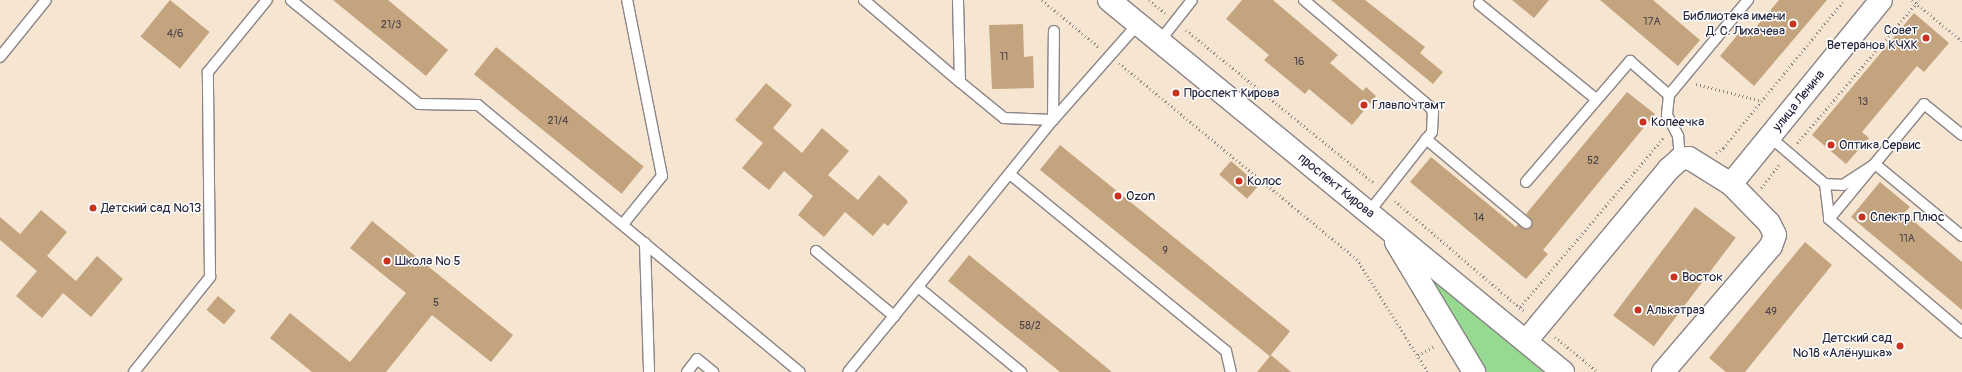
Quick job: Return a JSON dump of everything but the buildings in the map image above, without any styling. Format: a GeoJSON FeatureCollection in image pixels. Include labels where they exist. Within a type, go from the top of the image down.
{"type":"FeatureCollection","features":[{"type":"Feature","properties":{"kind":"street","name":"проспект Кирова"},"geometry":{"type":"LineString","coordinates":[[1109,0],[1563,372]]}},
{"type":"Feature","properties":{"kind":"street","name":"улица Ленина"},"geometry":{"type":"LineString","coordinates":[[1731,184],[1881,0]]}},
{"type":"Feature","properties":{"kind":"street"},"geometry":{"type":"LineString","coordinates":[[1526,341],[1669,169],[1680,159],[1689,158],[1697,161],[1731,184],[1769,223],[1775,232],[1774,240],[1663,372]]}},
{"type":"Feature","properties":{"kind":"street"},"geometry":{"type":"LineString","coordinates":[[1387,227],[1474,372]]}},
{"type":"Feature","properties":{"kind":"lane"},"geometry":{"type":"LineString","coordinates":[[0,57],[46,0]]}},
{"type":"Feature","properties":{"kind":"lane"},"geometry":{"type":"LineString","coordinates":[[134,372],[210,277],[208,72],[267,0]]}},
{"type":"Feature","properties":{"kind":"lane"},"geometry":{"type":"LineString","coordinates":[[291,0],[419,104],[478,105],[800,372]]}},
{"type":"Feature","properties":{"kind":"lane"},"geometry":{"type":"LineString","coordinates":[[623,224],[662,176],[627,0]]}},
{"type":"Feature","properties":{"kind":"lane"},"geometry":{"type":"LineString","coordinates":[[958,0],[960,82]]}},
{"type":"Feature","properties":{"kind":"lane"},"geometry":{"type":"LineString","coordinates":[[1159,42],[1192,0]]}},
{"type":"Feature","properties":{"kind":"lane"},"geometry":{"type":"LineString","coordinates":[[1304,0],[1429,106],[1435,123],[1426,139],[1369,212]]}},
{"type":"Feature","properties":{"kind":"lane"},"geometry":{"type":"LineString","coordinates":[[1680,159],[1678,136],[1667,114],[1669,95],[1748,0]]}},
{"type":"Feature","properties":{"kind":"lane"},"geometry":{"type":"LineString","coordinates":[[863,1],[1004,118],[1053,120]]}},
{"type":"Feature","properties":{"kind":"lane"},"geometry":{"type":"LineString","coordinates":[[1479,4],[1596,99]]}},
{"type":"Feature","properties":{"kind":"lane"},"geometry":{"type":"LineString","coordinates":[[848,372],[1011,175],[1053,120],[1138,24]]}},
{"type":"Feature","properties":{"kind":"lane"},"geometry":{"type":"LineString","coordinates":[[1053,120],[1054,31]]}},
{"type":"Feature","properties":{"kind":"lane"},"geometry":{"type":"LineString","coordinates":[[1526,182],[1630,61],[1669,95]]}},
{"type":"Feature","properties":{"kind":"lane"},"geometry":{"type":"LineString","coordinates":[[1829,219],[1876,164],[1924,104],[1962,135]]}},
{"type":"Feature","properties":{"kind":"lane"},"geometry":{"type":"LineString","coordinates":[[1770,137],[1825,184],[1843,185],[1876,164]]}},
{"type":"Feature","properties":{"kind":"lane"},"geometry":{"type":"LineString","coordinates":[[1426,139],[1526,222]]}},
{"type":"Feature","properties":{"kind":"lane"},"geometry":{"type":"LineString","coordinates":[[1876,164],[1962,236]]}},
{"type":"Feature","properties":{"kind":"lane"},"geometry":{"type":"LineString","coordinates":[[1011,175],[1226,351],[1231,372]]}},
{"type":"Feature","properties":{"kind":"lane"},"geometry":{"type":"LineString","coordinates":[[1825,184],[1829,219],[1962,332]]}},
{"type":"Feature","properties":{"kind":"lane"},"geometry":{"type":"LineString","coordinates":[[645,242],[650,372]]}},
{"type":"Feature","properties":{"kind":"lane"},"geometry":{"type":"LineString","coordinates":[[816,251],[894,316]]}},
{"type":"Feature","properties":{"kind":"lane"},"geometry":{"type":"LineString","coordinates":[[918,287],[1021,372]]}},
{"type":"Feature","properties":{"kind":"lane"},"geometry":{"type":"LineString","coordinates":[[687,372],[697,359],[713,372]]}},
{"type":"Feature","properties":{"kind":"path"},"geometry":{"type":"LineString","coordinates":[[1042,0],[1357,258],[1428,372]]}},
{"type":"Feature","properties":{"kind":"path"},"geometry":{"type":"LineString","coordinates":[[1912,0],[1962,42]]}},
{"type":"Feature","properties":{"kind":"path"},"geometry":{"type":"LineString","coordinates":[[1759,193],[1761,186],[1919,0]]}},
{"type":"Feature","properties":{"kind":"path"},"geometry":{"type":"LineString","coordinates":[[1682,80],[1762,101]]}},
{"type":"Feature","properties":{"kind":"path"},"geometry":{"type":"LineString","coordinates":[[1418,355],[1442,342]]}},
{"type":"Feature","properties":{"kind":"green space"},"geometry":{"type":"Polygon","coordinates":[[[1387,227],[1562,372],[1474,372],[1387,227]]]}},
{"type":"Feature","properties":{"kind":"place","name":"Библиотека имени Д. С. Лихачева"},"geometry":{"type":"Point","coordinates":[1793,24]}},
{"type":"Feature","properties":{"kind":"place","name":"Совет Ветеранов КЧХК"},"geometry":{"type":"Point","coordinates":[1926,38]}},
{"type":"Feature","properties":{"kind":"place","name":"Проспект Кирова"},"geometry":{"type":"Point","coordinates":[1176,93]}},
{"type":"Feature","properties":{"kind":"place","name":"Главпочтамт"},"geometry":{"type":"Point","coordinates":[1364,105]}},
{"type":"Feature","properties":{"kind":"place","name":"Копеечка"},"geometry":{"type":"Point","coordinates":[1643,122]}},
{"type":"Feature","properties":{"kind":"place","name":"Оптика Сервис"},"geometry":{"type":"Point","coordinates":[1831,145]}},
{"type":"Feature","properties":{"kind":"place","name":"Колос"},"geometry":{"type":"Point","coordinates":[1239,181]}},
{"type":"Feature","properties":{"kind":"place","name":"Ozon"},"geometry":{"type":"Point","coordinates":[1118,196]}},
{"type":"Feature","properties":{"kind":"place","name":"Детский сад №13"},"geometry":{"type":"Point","coordinates":[93,208]}},
{"type":"Feature","properties":{"kind":"place","name":"Спектр Плюс"},"geometry":{"type":"Point","coordinates":[1862,217]}},
{"type":"Feature","properties":{"kind":"place","name":"Школа № 5"},"geometry":{"type":"Point","coordinates":[387,261]}},
{"type":"Feature","properties":{"kind":"place","name":"Восток"},"geometry":{"type":"Point","coordinates":[1674,277]}},
{"type":"Feature","properties":{"kind":"place","name":"Алькатраз"},"geometry":{"type":"Point","coordinates":[1638,310]}},
{"type":"Feature","properties":{"kind":"place","name":"Детский сад №18 «Алёнушка»"},"geometry":{"type":"Point","coordinates":[1900,346]}}]}
